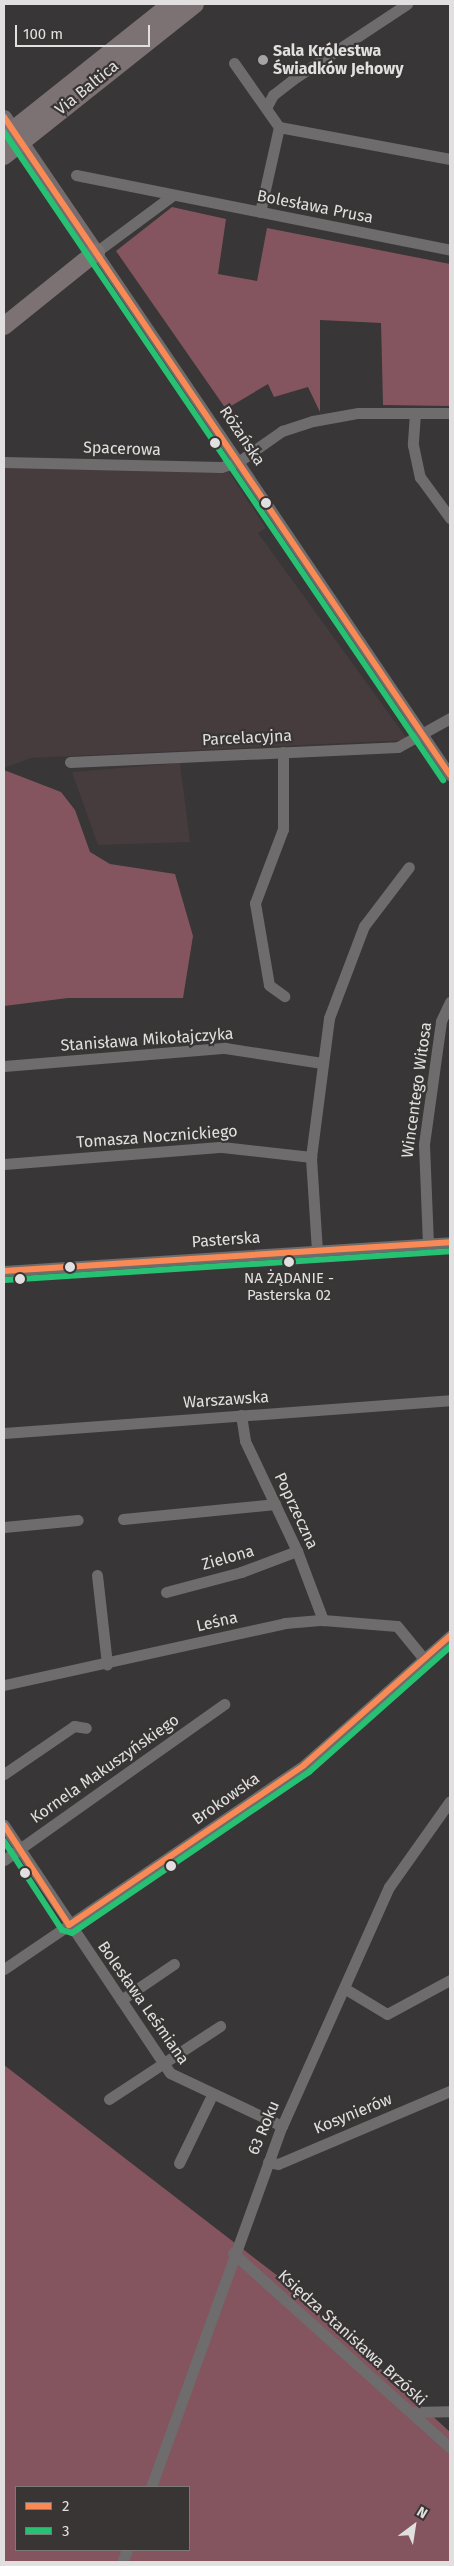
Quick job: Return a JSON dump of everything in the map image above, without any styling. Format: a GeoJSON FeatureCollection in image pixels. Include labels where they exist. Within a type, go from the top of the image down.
{"type":"FeatureCollection","features":[{"type":"Feature","properties":{"kind":"highway","name":"Via Baltica"},"geometry":{"type":"LineString","coordinates":[[4,137],[171,4]]}},
{"type":"Feature","properties":{"kind":"highway","name":"Via Baltica"},"geometry":{"type":"LineString","coordinates":[[4,156],[196,4]]}},
{"type":"Feature","properties":{"kind":"highway"},"geometry":{"type":"LineString","coordinates":[[4,326],[96,252]]}},
{"type":"Feature","properties":{"kind":"main road","name":"Różańska"},"geometry":{"type":"LineString","coordinates":[[4,117],[96,252]]}},
{"type":"Feature","properties":{"kind":"street"},"geometry":{"type":"LineString","coordinates":[[266,108],[273,95],[292,80],[407,4]]}},
{"type":"Feature","properties":{"kind":"street"},"geometry":{"type":"LineString","coordinates":[[234,63],[279,127],[450,159]]}},
{"type":"Feature","properties":{"kind":"street"},"geometry":{"type":"LineString","coordinates":[[260,212],[279,127]]}},
{"type":"Feature","properties":{"kind":"street","name":"Bolesława Prusa"},"geometry":{"type":"LineString","coordinates":[[76,175],[450,250]]}},
{"type":"Feature","properties":{"kind":"street"},"geometry":{"type":"LineString","coordinates":[[96,252],[173,195]]}},
{"type":"Feature","properties":{"kind":"street","name":"Różańska"},"geometry":{"type":"LineString","coordinates":[[96,252],[450,775]]}},
{"type":"Feature","properties":{"kind":"street"},"geometry":{"type":"LineString","coordinates":[[415,412],[413,445],[420,476],[450,518]]}},
{"type":"Feature","properties":{"kind":"street"},"geometry":{"type":"LineString","coordinates":[[238,462],[282,431],[313,421],[358,413],[450,413]]}},
{"type":"Feature","properties":{"kind":"street","name":"Spacerowa"},"geometry":{"type":"LineString","coordinates":[[4,462],[221,467],[238,462]]}},
{"type":"Feature","properties":{"kind":"street","name":"Parcelacyjna"},"geometry":{"type":"LineString","coordinates":[[70,762],[398,747],[423,735],[450,718]]}},
{"type":"Feature","properties":{"kind":"street"},"geometry":{"type":"LineString","coordinates":[[283,752],[284,829],[255,903],[269,985],[284,996]]}},
{"type":"Feature","properties":{"kind":"street"},"geometry":{"type":"LineString","coordinates":[[316,1251],[311,1157],[322,1063],[332,1007],[364,926],[409,867]]}},
{"type":"Feature","properties":{"kind":"street","name":"Wincentego Witosa"},"geometry":{"type":"LineString","coordinates":[[428,1244],[424,1144],[441,1022],[450,1002]]}},
{"type":"Feature","properties":{"kind":"street","name":"Stanisława Mikołajczyka"},"geometry":{"type":"LineString","coordinates":[[4,1066],[225,1048],[322,1063]]}},
{"type":"Feature","properties":{"kind":"street","name":"Tomasza Nocznickiego"},"geometry":{"type":"LineString","coordinates":[[4,1164],[222,1147],[311,1157]]}},
{"type":"Feature","properties":{"kind":"street","name":"Pasterska"},"geometry":{"type":"LineString","coordinates":[[4,1271],[450,1242]]}},
{"type":"Feature","properties":{"kind":"street","name":"Warszawska"},"geometry":{"type":"LineString","coordinates":[[4,1433],[450,1400]]}},
{"type":"Feature","properties":{"kind":"street","name":"Poprzeczna"},"geometry":{"type":"LineString","coordinates":[[241,1415],[246,1441],[297,1551],[323,1620]]}},
{"type":"Feature","properties":{"kind":"street"},"geometry":{"type":"LineString","coordinates":[[123,1519],[275,1504]]}},
{"type":"Feature","properties":{"kind":"street"},"geometry":{"type":"LineString","coordinates":[[4,1527],[78,1520]]}},
{"type":"Feature","properties":{"kind":"street","name":"Zielona"},"geometry":{"type":"LineString","coordinates":[[166,1592],[241,1572],[297,1551]]}},
{"type":"Feature","properties":{"kind":"street"},"geometry":{"type":"LineString","coordinates":[[97,1575],[107,1664]]}},
{"type":"Feature","properties":{"kind":"street","name":"Leśna"},"geometry":{"type":"LineString","coordinates":[[4,1684],[107,1664],[285,1623],[323,1620],[397,1626],[424,1659]]}},
{"type":"Feature","properties":{"kind":"street","name":"Brokowska"},"geometry":{"type":"LineString","coordinates":[[4,1969],[304,1765],[450,1636]]}},
{"type":"Feature","properties":{"kind":"street","name":"Kornela Makuszyńskiego"},"geometry":{"type":"LineString","coordinates":[[4,1860],[224,1704]]}},
{"type":"Feature","properties":{"kind":"street"},"geometry":{"type":"LineString","coordinates":[[4,1774],[74,1726],[86,1728]]}},
{"type":"Feature","properties":{"kind":"street","name":"63 Roku"},"geometry":{"type":"LineString","coordinates":[[151,2486],[233,2253],[282,2126],[389,1887],[450,1801]]}},
{"type":"Feature","properties":{"kind":"street","name":"Bolesława Leśmiana"},"geometry":{"type":"LineString","coordinates":[[4,1825],[163,2064],[180,2081],[282,2126]]}},
{"type":"Feature","properties":{"kind":"street"},"geometry":{"type":"LineString","coordinates":[[121,2000],[174,1964]]}},
{"type":"Feature","properties":{"kind":"street"},"geometry":{"type":"LineString","coordinates":[[344,1988],[387,2014],[450,1980]]}},
{"type":"Feature","properties":{"kind":"street"},"geometry":{"type":"LineString","coordinates":[[109,2098],[220,2026]]}},
{"type":"Feature","properties":{"kind":"street","name":"Kosynierów"},"geometry":{"type":"LineString","coordinates":[[268,2162],[278,2164],[450,2091]]}},
{"type":"Feature","properties":{"kind":"street"},"geometry":{"type":"LineString","coordinates":[[179,2163],[212,2095]]}},
{"type":"Feature","properties":{"kind":"street","name":"Księdza Stanisława Brzóski"},"geometry":{"type":"LineString","coordinates":[[233,2253],[450,2448]]}},
{"type":"Feature","properties":{"kind":"street"},"geometry":{"type":"LineString","coordinates":[[410,2412],[450,2412]]}},
{"type":"Feature","properties":{"kind":"shaded area"},"geometry":{"type":"Polygon","coordinates":[[[172,207],[226,219],[218,274],[257,281],[267,228],[450,264],[450,406],[383,405],[381,323],[320,320],[320,412],[308,387],[274,397],[268,384],[226,409],[116,251],[172,207]]]}},
{"type":"Feature","properties":{"kind":"shaded area"},"geometry":{"type":"Polygon","coordinates":[[[4,467],[228,471],[266,528],[258,533],[408,740],[31,758],[4,768],[4,467]]]}},
{"type":"Feature","properties":{"kind":"shaded area"},"geometry":{"type":"Polygon","coordinates":[[[180,763],[190,842],[98,845],[72,772],[180,763]]]}},
{"type":"Feature","properties":{"kind":"shaded area"},"geometry":{"type":"Polygon","coordinates":[[[4,770],[61,792],[75,810],[90,852],[110,864],[175,874],[193,936],[183,998],[68,998],[4,1006],[4,770]]]}},
{"type":"Feature","properties":{"kind":"shaded area"},"geometry":{"type":"Polygon","coordinates":[[[4,2065],[283,2280],[450,2432],[450,2562],[4,2562],[4,2065]]]}},
{"type":"Feature","properties":{"kind":"transit line","name":"2"},"geometry":{"type":"LineString","coordinates":[[4,117],[450,775]]}},
{"type":"Feature","properties":{"kind":"transit line","name":"3"},"geometry":{"type":"LineString","coordinates":[[4,132],[443,780]]}},
{"type":"Feature","properties":{"kind":"transit line","name":"2"},"geometry":{"type":"LineString","coordinates":[[4,1271],[450,1242]]}},
{"type":"Feature","properties":{"kind":"transit line","name":"3"},"geometry":{"type":"LineString","coordinates":[[5,1280],[450,1251]]}},
{"type":"Feature","properties":{"kind":"transit line","name":"2"},"geometry":{"type":"LineString","coordinates":[[4,1825],[69,1925],[304,1765],[450,1636]]}},
{"type":"Feature","properties":{"kind":"transit line","name":"3"},"geometry":{"type":"LineString","coordinates":[[4,1841],[62,1930],[72,1933],[309,1772],[450,1647]]}},
{"type":"Feature","properties":{"kind":"place","name":"Sala Królestwa Świadków Jehowy"},"geometry":{"type":"Point","coordinates":[263,60]}},
{"type":"Feature","properties":{"kind":"place","name":"NA ŻĄDANIE - Pasterska 02"},"geometry":{"type":"Point","coordinates":[289,1262]}}]}
